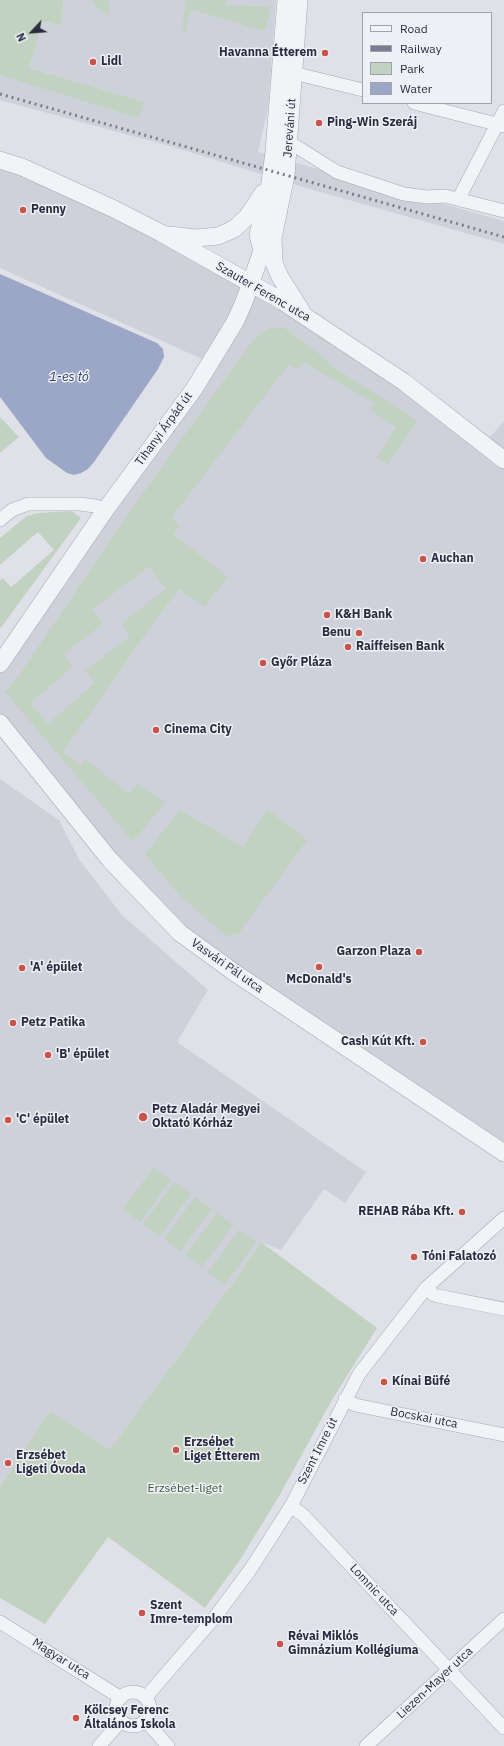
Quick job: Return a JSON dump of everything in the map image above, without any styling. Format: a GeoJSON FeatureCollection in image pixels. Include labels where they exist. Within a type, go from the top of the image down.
{"type":"FeatureCollection","features":[{"type":"Feature","properties":{"kind":"street","name":"Jereváni út"},"geometry":{"type":"LineString","coordinates":[[262,251],[273,238],[286,175],[289,142],[286,0]]}},
{"type":"Feature","properties":{"kind":"street","name":"Jereváni út"},"geometry":{"type":"LineString","coordinates":[[270,177],[299,0]]}},
{"type":"Feature","properties":{"kind":"street"},"geometry":{"type":"LineString","coordinates":[[288,72],[362,90]]}},
{"type":"Feature","properties":{"kind":"street"},"geometry":{"type":"LineString","coordinates":[[418,104],[500,125]]}},
{"type":"Feature","properties":{"kind":"street"},"geometry":{"type":"LineString","coordinates":[[459,198],[500,125],[504,111]]}},
{"type":"Feature","properties":{"kind":"street"},"geometry":{"type":"LineString","coordinates":[[289,142],[337,172],[404,194],[427,197],[445,196],[459,198],[504,211]]}},
{"type":"Feature","properties":{"kind":"street","name":"Szauter Ferenc utca"},"geometry":{"type":"LineString","coordinates":[[0,160],[22,167],[161,233],[251,283],[304,315],[404,382],[504,460]]}},
{"type":"Feature","properties":{"kind":"street"},"geometry":{"type":"LineString","coordinates":[[161,233],[196,238],[218,236],[234,229],[247,217],[270,177]]}},
{"type":"Feature","properties":{"kind":"street","name":"Tihanyi Árpád út"},"geometry":{"type":"LineString","coordinates":[[0,664],[106,509],[194,389],[235,322],[262,251],[258,235],[270,177]]}},
{"type":"Feature","properties":{"kind":"street"},"geometry":{"type":"LineString","coordinates":[[273,238],[274,263],[280,277],[304,315]]}},
{"type":"Feature","properties":{"kind":"street"},"geometry":{"type":"LineString","coordinates":[[0,520],[12,510],[28,504],[80,504],[106,509]]}},
{"type":"Feature","properties":{"kind":"street","name":"Vasvári Pál utca"},"geometry":{"type":"LineString","coordinates":[[0,723],[33,762],[110,860],[180,933],[230,969],[504,1153]]}},
{"type":"Feature","properties":{"kind":"street"},"geometry":{"type":"LineString","coordinates":[[0,743],[18,751],[33,762]]}},
{"type":"Feature","properties":{"kind":"street","name":"Szent Imre út"},"geometry":{"type":"LineString","coordinates":[[146,1697],[215,1618],[250,1570],[291,1506],[359,1374],[426,1288],[504,1218]]}},
{"type":"Feature","properties":{"kind":"street"},"geometry":{"type":"LineString","coordinates":[[426,1288],[434,1295],[504,1309]]}},
{"type":"Feature","properties":{"kind":"street","name":"Bocskai utca"},"geometry":{"type":"LineString","coordinates":[[345,1399],[356,1405],[504,1435]]}},
{"type":"Feature","properties":{"kind":"street","name":"Lomnic utca"},"geometry":{"type":"LineString","coordinates":[[291,1506],[304,1516],[504,1728]]}},
{"type":"Feature","properties":{"kind":"street","name":"Liezen-Mayer utca"},"geometry":{"type":"LineString","coordinates":[[366,1746],[504,1619]]}},
{"type":"Feature","properties":{"kind":"street","name":"Magyar utca"},"geometry":{"type":"LineString","coordinates":[[0,1622],[121,1698]]}},
{"type":"Feature","properties":{"kind":"street"},"geometry":{"type":"LineString","coordinates":[[131,1692],[141,1694],[146,1697],[150,1710],[146,1721],[131,1726],[121,1722],[118,1717],[117,1708],[121,1698],[131,1692]]}},
{"type":"Feature","properties":{"kind":"street"},"geometry":{"type":"LineString","coordinates":[[146,1721],[168,1746]]}},
{"type":"Feature","properties":{"kind":"street"},"geometry":{"type":"LineString","coordinates":[[99,1746],[121,1722]]}},
{"type":"Feature","properties":{"kind":"shaded area"},"geometry":{"type":"Polygon","coordinates":[[[64,0],[276,0],[268,109],[258,152],[504,221],[504,244],[303,187],[180,149],[0,100],[0,75],[26,83],[144,102],[29,68],[43,21],[61,26],[64,0]]]}},
{"type":"Feature","properties":{"kind":"shaded area"},"geometry":{"type":"Polygon","coordinates":[[[0,160],[219,267],[484,444],[504,421],[504,1153],[180,933],[0,723],[0,664],[211,363],[0,268],[0,160]]]}},
{"type":"Feature","properties":{"kind":"shaded area","name":"Petz Aladár Megyei Oktató Kórház"},"geometry":{"type":"Polygon","coordinates":[[[0,779],[59,820],[79,859],[122,915],[208,990],[177,1042],[366,1172],[345,1203],[324,1189],[281,1250],[261,1242],[110,1449],[50,1411],[0,1487],[0,779]]]}},
{"type":"Feature","properties":{"kind":"green space"},"geometry":{"type":"Polygon","coordinates":[[[0,0],[64,0],[61,26],[43,21],[29,68],[144,102],[139,118],[0,75],[0,0]]]}},
{"type":"Feature","properties":{"kind":"green space"},"geometry":{"type":"Polygon","coordinates":[[[92,0],[109,0],[109,14],[99,10],[92,0]]]}},
{"type":"Feature","properties":{"kind":"green space"},"geometry":{"type":"Polygon","coordinates":[[[186,0],[226,0],[226,5],[270,7],[269,18],[264,31],[191,9],[185,33],[182,32],[186,0]]]}},
{"type":"Feature","properties":{"kind":"green space"},"geometry":{"type":"Polygon","coordinates":[[[283,327],[312,348],[335,368],[417,421],[388,465],[377,457],[396,427],[370,410],[374,403],[303,362],[298,369],[289,364],[171,518],[180,525],[173,534],[228,577],[204,607],[179,589],[149,629],[63,752],[81,765],[85,759],[129,794],[137,783],[165,802],[133,842],[5,692],[14,683],[123,521],[253,340],[262,332],[271,328],[283,327]],[[149,566],[92,610],[103,624],[64,654],[73,667],[30,703],[48,724],[95,683],[85,671],[130,636],[122,623],[166,589],[149,566]]]}},
{"type":"Feature","properties":{"kind":"green space"},"geometry":{"type":"Polygon","coordinates":[[[0,417],[19,437],[0,453],[0,417]]]}},
{"type":"Feature","properties":{"kind":"green space"},"geometry":{"type":"Polygon","coordinates":[[[72,511],[81,518],[0,629],[0,580],[3,578],[11,587],[54,550],[38,532],[0,565],[0,538],[27,516],[38,513],[72,511]]]}},
{"type":"Feature","properties":{"kind":"green space"},"geometry":{"type":"Polygon","coordinates":[[[267,809],[307,840],[239,933],[226,936],[181,897],[145,854],[180,810],[243,847],[267,809]]]}},
{"type":"Feature","properties":{"kind":"green space"},"geometry":{"type":"Polygon","coordinates":[[[154,1167],[171,1180],[140,1222],[123,1209],[154,1167]]]}},
{"type":"Feature","properties":{"kind":"green space"},"geometry":{"type":"Polygon","coordinates":[[[174,1182],[191,1194],[160,1236],[143,1224],[174,1182]]]}},
{"type":"Feature","properties":{"kind":"green space"},"geometry":{"type":"Polygon","coordinates":[[[195,1197],[212,1209],[180,1251],[164,1239],[195,1197]]]}},
{"type":"Feature","properties":{"kind":"green space"},"geometry":{"type":"Polygon","coordinates":[[[217,1213],[233,1225],[202,1267],[185,1255],[217,1213]]]}},
{"type":"Feature","properties":{"kind":"green space"},"geometry":{"type":"Polygon","coordinates":[[[239,1230],[256,1242],[225,1285],[208,1272],[239,1230]]]}},
{"type":"Feature","properties":{"kind":"green space","name":"Erzsébet-liget"},"geometry":{"type":"Polygon","coordinates":[[[261,1242],[377,1328],[332,1400],[278,1498],[240,1560],[205,1608],[108,1537],[45,1624],[0,1598],[0,1487],[50,1411],[110,1449],[261,1242]]]}},
{"type":"Feature","properties":{"kind":"water","name":"1-es tó"},"geometry":{"type":"Polygon","coordinates":[[[0,274],[157,343],[163,349],[164,357],[158,369],[94,462],[88,469],[81,473],[74,475],[67,473],[46,458],[0,397],[0,274]]]}},
{"type":"Feature","properties":{"kind":"railway"},"geometry":{"type":"LineString","coordinates":[[0,94],[504,237]]}},
{"type":"Feature","properties":{"kind":"place","name":"Havanna Étterem"},"geometry":{"type":"Point","coordinates":[325,53]}},
{"type":"Feature","properties":{"kind":"place","name":"Lidl"},"geometry":{"type":"Point","coordinates":[93,62]}},
{"type":"Feature","properties":{"kind":"place","name":"Ping-Win Szeráj"},"geometry":{"type":"Point","coordinates":[319,123]}},
{"type":"Feature","properties":{"kind":"place","name":"Penny"},"geometry":{"type":"Point","coordinates":[23,210]}},
{"type":"Feature","properties":{"kind":"place","name":"Auchan"},"geometry":{"type":"Point","coordinates":[423,559]}},
{"type":"Feature","properties":{"kind":"place","name":"K&H Bank"},"geometry":{"type":"Point","coordinates":[327,615]}},
{"type":"Feature","properties":{"kind":"place","name":"Benu"},"geometry":{"type":"Point","coordinates":[359,633]}},
{"type":"Feature","properties":{"kind":"place","name":"Raiffeisen Bank"},"geometry":{"type":"Point","coordinates":[348,647]}},
{"type":"Feature","properties":{"kind":"place","name":"Győr Pláza"},"geometry":{"type":"Point","coordinates":[263,663]}},
{"type":"Feature","properties":{"kind":"place","name":"Cinema City"},"geometry":{"type":"Point","coordinates":[156,730]}},
{"type":"Feature","properties":{"kind":"place","name":"Garzon Plaza"},"geometry":{"type":"Point","coordinates":[419,952]}},
{"type":"Feature","properties":{"kind":"place","name":"McDonald's"},"geometry":{"type":"Point","coordinates":[319,967]}},
{"type":"Feature","properties":{"kind":"place","name":"'A' épület"},"geometry":{"type":"Point","coordinates":[22,968]}},
{"type":"Feature","properties":{"kind":"place","name":"Petz Patika"},"geometry":{"type":"Point","coordinates":[13,1023]}},
{"type":"Feature","properties":{"kind":"place","name":"Cash Kút Kft."},"geometry":{"type":"Point","coordinates":[423,1042]}},
{"type":"Feature","properties":{"kind":"place","name":"'B' épület"},"geometry":{"type":"Point","coordinates":[48,1055]}},
{"type":"Feature","properties":{"kind":"place","name":"Petz Aladár Megyei Oktató Kórház"},"geometry":{"type":"Point","coordinates":[143,1117]}},
{"type":"Feature","properties":{"kind":"place","name":"'C' épület"},"geometry":{"type":"Point","coordinates":[8,1120]}},
{"type":"Feature","properties":{"kind":"place","name":"REHAB Rába Kft."},"geometry":{"type":"Point","coordinates":[462,1212]}},
{"type":"Feature","properties":{"kind":"place","name":"Tóni Falatozó"},"geometry":{"type":"Point","coordinates":[414,1257]}},
{"type":"Feature","properties":{"kind":"place","name":"Kínai Büfé"},"geometry":{"type":"Point","coordinates":[384,1382]}},
{"type":"Feature","properties":{"kind":"place","name":"Erzsébet Liget Étterem"},"geometry":{"type":"Point","coordinates":[176,1450]}},
{"type":"Feature","properties":{"kind":"place","name":"Erzsébet Ligeti Óvoda"},"geometry":{"type":"Point","coordinates":[8,1463]}},
{"type":"Feature","properties":{"kind":"place","name":"Szent Imre-templom"},"geometry":{"type":"Point","coordinates":[142,1613]}},
{"type":"Feature","properties":{"kind":"place","name":"Révai Miklós Gimnázium Kollégiuma"},"geometry":{"type":"Point","coordinates":[280,1644]}},
{"type":"Feature","properties":{"kind":"place","name":"Kölcsey Ferenc Általános Iskola"},"geometry":{"type":"Point","coordinates":[76,1718]}}]}
